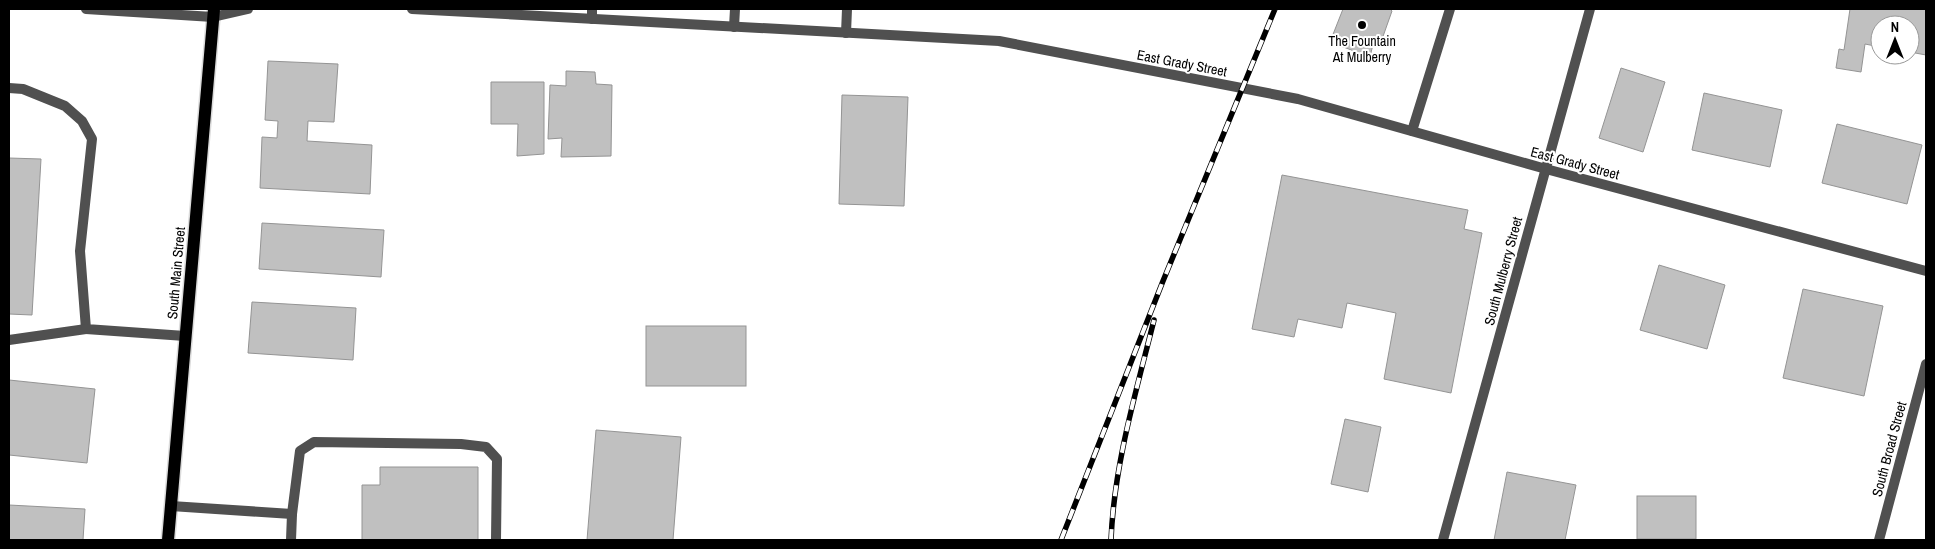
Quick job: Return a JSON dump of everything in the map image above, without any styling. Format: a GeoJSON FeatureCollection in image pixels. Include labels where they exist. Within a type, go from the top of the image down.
{"type":"FeatureCollection","features":[{"type":"Feature","properties":{"kind":"main road","name":"South Main Street"},"geometry":{"type":"LineString","coordinates":[[168,540],[213,13]]}},
{"type":"Feature","properties":{"kind":"street"},"geometry":{"type":"LineString","coordinates":[[86,9],[213,13],[248,9]]}},
{"type":"Feature","properties":{"kind":"street","name":"East Grady Street"},"geometry":{"type":"LineString","coordinates":[[412,9],[592,14],[734,27],[999,41],[1298,99],[1546,169],[1926,271]]}},
{"type":"Feature","properties":{"kind":"street"},"geometry":{"type":"LineString","coordinates":[[734,27],[735,9]]}},
{"type":"Feature","properties":{"kind":"street"},"geometry":{"type":"LineString","coordinates":[[846,33],[847,9]]}},
{"type":"Feature","properties":{"kind":"street"},"geometry":{"type":"LineString","coordinates":[[1412,131],[1450,9]]}},
{"type":"Feature","properties":{"kind":"street","name":"South Mulberry Street"},"geometry":{"type":"LineString","coordinates":[[1443,540],[1590,9]]}},
{"type":"Feature","properties":{"kind":"street"},"geometry":{"type":"LineString","coordinates":[[9,88],[23,89],[65,106],[82,121],[92,139],[80,251],[86,328]]}},
{"type":"Feature","properties":{"kind":"street"},"geometry":{"type":"LineString","coordinates":[[9,340],[86,328],[186,336]]}},
{"type":"Feature","properties":{"kind":"street","name":"South Broad Street"},"geometry":{"type":"LineString","coordinates":[[1879,540],[1926,364]]}},
{"type":"Feature","properties":{"kind":"street"},"geometry":{"type":"LineString","coordinates":[[291,540],[292,514],[300,451],[314,442],[461,444],[486,447],[497,459],[496,540]]}},
{"type":"Feature","properties":{"kind":"street"},"geometry":{"type":"LineString","coordinates":[[171,506],[292,514]]}},
{"type":"Feature","properties":{"kind":"building","name":"The Fountain At Mulberry"},"geometry":{"type":"Polygon","coordinates":[[[1343,9],[1390,9],[1392,11],[1381,42],[1374,40],[1370,57],[1330,42],[1343,9]]]}},
{"type":"Feature","properties":{"kind":"building"},"geometry":{"type":"Polygon","coordinates":[[[1850,9],[1926,9],[1926,55],[1920,54],[1920,15],[1870,15],[1870,45],[1865,44],[1861,72],[1836,68],[1839,49],[1844,50],[1850,9]]]}},
{"type":"Feature","properties":{"kind":"building"},"geometry":{"type":"Polygon","coordinates":[[[268,61],[338,64],[334,122],[308,121],[307,141],[372,145],[370,194],[260,188],[262,137],[277,138],[278,121],[265,120],[268,61]]]}},
{"type":"Feature","properties":{"kind":"building"},"geometry":{"type":"Polygon","coordinates":[[[1621,68],[1665,82],[1643,152],[1599,138],[1621,68]]]}},
{"type":"Feature","properties":{"kind":"building"},"geometry":{"type":"Polygon","coordinates":[[[566,71],[595,72],[596,84],[612,85],[611,156],[561,157],[562,138],[548,139],[550,85],[566,86],[566,71]]]}},
{"type":"Feature","properties":{"kind":"building"},"geometry":{"type":"Polygon","coordinates":[[[491,82],[544,82],[544,154],[517,156],[518,124],[491,124],[491,82]]]}},
{"type":"Feature","properties":{"kind":"building"},"geometry":{"type":"Polygon","coordinates":[[[1704,93],[1782,110],[1770,167],[1692,150],[1704,93]]]}},
{"type":"Feature","properties":{"kind":"building"},"geometry":{"type":"Polygon","coordinates":[[[842,95],[908,97],[904,206],[839,204],[842,95]]]}},
{"type":"Feature","properties":{"kind":"building"},"geometry":{"type":"Polygon","coordinates":[[[1837,124],[1922,145],[1907,204],[1822,183],[1837,124]]]}},
{"type":"Feature","properties":{"kind":"building"},"geometry":{"type":"Polygon","coordinates":[[[9,158],[41,159],[32,315],[9,314],[9,158]]]}},
{"type":"Feature","properties":{"kind":"building"},"geometry":{"type":"Polygon","coordinates":[[[1282,175],[1468,210],[1464,229],[1482,233],[1451,393],[1384,379],[1396,313],[1347,303],[1342,328],[1298,319],[1294,337],[1252,329],[1282,175]]]}},
{"type":"Feature","properties":{"kind":"building"},"geometry":{"type":"Polygon","coordinates":[[[262,223],[384,230],[381,277],[259,269],[262,223]]]}},
{"type":"Feature","properties":{"kind":"building"},"geometry":{"type":"Polygon","coordinates":[[[1659,265],[1725,285],[1707,349],[1640,330],[1659,265]]]}},
{"type":"Feature","properties":{"kind":"building"},"geometry":{"type":"Polygon","coordinates":[[[1803,289],[1883,306],[1864,396],[1783,378],[1803,289]]]}},
{"type":"Feature","properties":{"kind":"building"},"geometry":{"type":"Polygon","coordinates":[[[252,302],[356,308],[353,360],[248,353],[252,302]]]}},
{"type":"Feature","properties":{"kind":"building"},"geometry":{"type":"Polygon","coordinates":[[[646,326],[746,326],[746,386],[646,386],[646,326]]]}},
{"type":"Feature","properties":{"kind":"building"},"geometry":{"type":"Polygon","coordinates":[[[9,380],[95,389],[87,463],[9,455],[9,380]]]}},
{"type":"Feature","properties":{"kind":"building"},"geometry":{"type":"Polygon","coordinates":[[[1345,419],[1381,427],[1368,492],[1331,484],[1345,419]]]}},
{"type":"Feature","properties":{"kind":"building"},"geometry":{"type":"Polygon","coordinates":[[[596,430],[681,437],[673,540],[587,540],[596,430]]]}},
{"type":"Feature","properties":{"kind":"building"},"geometry":{"type":"Polygon","coordinates":[[[380,467],[478,467],[478,540],[362,540],[362,485],[380,485],[380,467]]]}},
{"type":"Feature","properties":{"kind":"building"},"geometry":{"type":"Polygon","coordinates":[[[1507,472],[1576,485],[1565,540],[1494,540],[1507,472]]]}},
{"type":"Feature","properties":{"kind":"building"},"geometry":{"type":"Polygon","coordinates":[[[1637,496],[1696,496],[1696,539],[1637,539],[1637,496]]]}},
{"type":"Feature","properties":{"kind":"building"},"geometry":{"type":"Polygon","coordinates":[[[9,505],[85,509],[83,540],[9,540],[9,505]]]}},
{"type":"Feature","properties":{"kind":"railway"},"geometry":{"type":"LineString","coordinates":[[1061,540],[1163,281],[1275,9]]}},
{"type":"Feature","properties":{"kind":"railway"},"geometry":{"type":"LineString","coordinates":[[1111,540],[1116,484],[1121,456],[1154,320]]}},
{"type":"Feature","properties":{"kind":"place","name":"The Fountain At Mulberry"},"geometry":{"type":"Point","coordinates":[1362,25]}}]}
